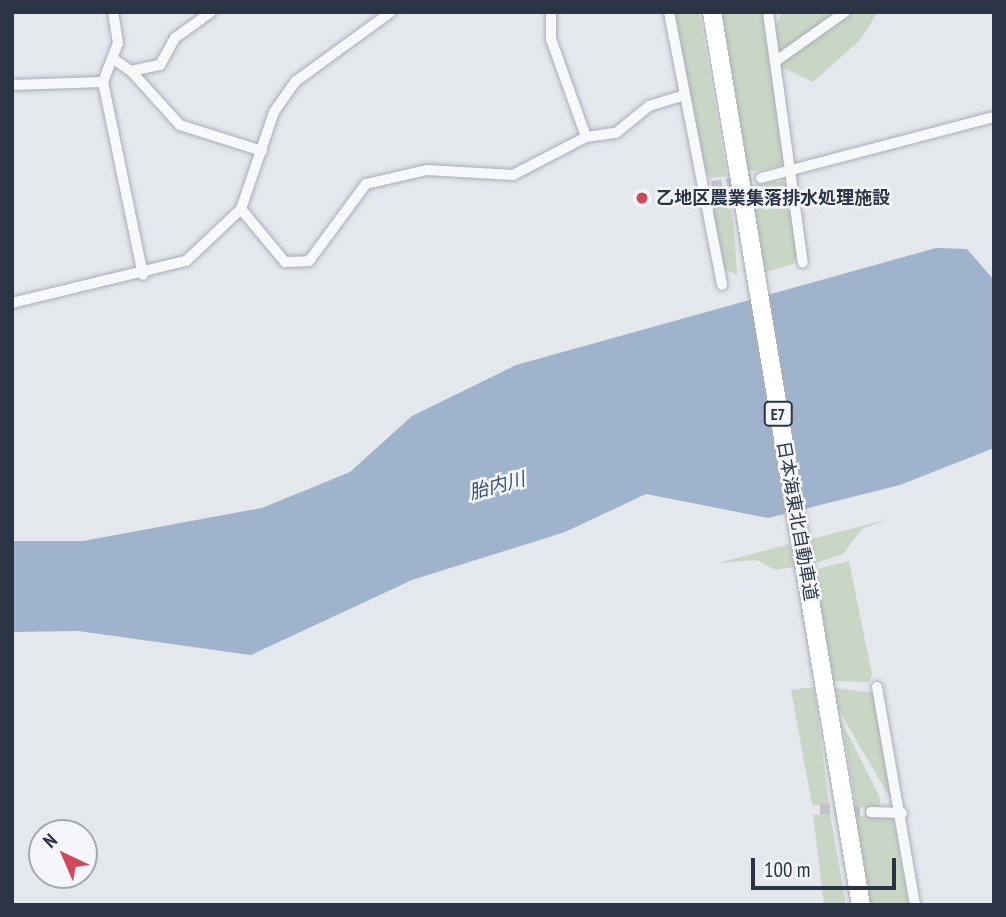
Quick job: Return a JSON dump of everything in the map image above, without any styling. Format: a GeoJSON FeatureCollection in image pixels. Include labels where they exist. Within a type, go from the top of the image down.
{"type":"FeatureCollection","features":[{"type":"Feature","properties":{"kind":"highway","name":"日本海東北自動車道"},"geometry":{"type":"LineString","coordinates":[[712,12],[860,899]]}},
{"type":"Feature","properties":{"kind":"street"},"geometry":{"type":"LineString","coordinates":[[113,12],[115,60],[103,82],[143,275]]}},
{"type":"Feature","properties":{"kind":"street"},"geometry":{"type":"LineString","coordinates":[[131,71],[160,65],[175,38],[211,12]]}},
{"type":"Feature","properties":{"kind":"street"},"geometry":{"type":"LineString","coordinates":[[12,303],[143,275],[186,261],[223,232],[241,209],[274,112],[296,81],[391,12]]}},
{"type":"Feature","properties":{"kind":"street"},"geometry":{"type":"LineString","coordinates":[[551,12],[551,38],[586,137]]}},
{"type":"Feature","properties":{"kind":"street"},"geometry":{"type":"LineString","coordinates":[[669,12],[681,96],[707,188],[722,285]]}},
{"type":"Feature","properties":{"kind":"street"},"geometry":{"type":"LineString","coordinates":[[768,12],[793,171],[803,263]]}},
{"type":"Feature","properties":{"kind":"street"},"geometry":{"type":"LineString","coordinates":[[776,61],[845,12]]}},
{"type":"Feature","properties":{"kind":"street"},"geometry":{"type":"LineString","coordinates":[[115,60],[131,71],[180,125],[262,151]]}},
{"type":"Feature","properties":{"kind":"street"},"geometry":{"type":"LineString","coordinates":[[12,85],[103,82]]}},
{"type":"Feature","properties":{"kind":"street"},"geometry":{"type":"LineString","coordinates":[[241,209],[285,262],[309,261],[366,184],[427,170],[513,175],[586,137],[616,133],[649,106],[681,96]]}},
{"type":"Feature","properties":{"kind":"street"},"geometry":{"type":"LineString","coordinates":[[761,178],[994,117]]}},
{"type":"Feature","properties":{"kind":"street"},"geometry":{"type":"LineString","coordinates":[[877,687],[902,813],[915,905]]}},
{"type":"Feature","properties":{"kind":"street"},"geometry":{"type":"LineString","coordinates":[[871,812],[902,813]]}},
{"type":"Feature","properties":{"kind":"green space"},"geometry":{"type":"Polygon","coordinates":[[[674,12],[699,12],[727,176],[711,178],[700,165],[674,12]]]}},
{"type":"Feature","properties":{"kind":"green space"},"geometry":{"type":"Polygon","coordinates":[[[720,12],[762,12],[785,161],[777,167],[747,172],[720,12]]]}},
{"type":"Feature","properties":{"kind":"green space"},"geometry":{"type":"Polygon","coordinates":[[[782,12],[878,12],[859,41],[813,82],[779,66],[767,46],[782,12]]]}},
{"type":"Feature","properties":{"kind":"green space"},"geometry":{"type":"Polygon","coordinates":[[[782,181],[789,186],[798,254],[793,264],[762,273],[750,185],[782,181]]]}},
{"type":"Feature","properties":{"kind":"green space"},"geometry":{"type":"Polygon","coordinates":[[[729,189],[737,275],[720,267],[709,199],[729,189]]]}},
{"type":"Feature","properties":{"kind":"green space"},"geometry":{"type":"Polygon","coordinates":[[[889,519],[862,529],[843,554],[813,564],[808,540],[889,519]]]}},
{"type":"Feature","properties":{"kind":"green space"},"geometry":{"type":"Polygon","coordinates":[[[790,544],[794,567],[775,570],[757,560],[718,563],[790,544]]]}},
{"type":"Feature","properties":{"kind":"green space"},"geometry":{"type":"Polygon","coordinates":[[[849,561],[872,675],[869,682],[832,681],[814,570],[849,561]]]}},
{"type":"Feature","properties":{"kind":"green space"},"geometry":{"type":"Polygon","coordinates":[[[814,687],[829,805],[812,805],[791,690],[814,687]]]}},
{"type":"Feature","properties":{"kind":"green space"},"geometry":{"type":"Polygon","coordinates":[[[835,688],[875,693],[892,801],[837,707],[835,688]]]}},
{"type":"Feature","properties":{"kind":"green space"},"geometry":{"type":"Polygon","coordinates":[[[842,722],[880,798],[879,808],[856,807],[842,722]]]}},
{"type":"Feature","properties":{"kind":"green space"},"geometry":{"type":"Polygon","coordinates":[[[830,814],[846,905],[824,905],[813,815],[830,814]]]}},
{"type":"Feature","properties":{"kind":"green space"},"geometry":{"type":"Polygon","coordinates":[[[893,815],[909,905],[868,905],[856,816],[893,815]]]}},
{"type":"Feature","properties":{"kind":"water","name":"胎内川"},"geometry":{"type":"Polygon","coordinates":[[[936,248],[967,249],[994,280],[994,448],[900,485],[768,518],[646,494],[565,532],[412,580],[251,655],[78,631],[12,632],[12,541],[83,541],[262,508],[350,472],[412,416],[516,365],[936,248]]]}},
{"type":"Feature","properties":{"kind":"tunnel"},"geometry":{"type":"LineString","coordinates":[[712,186],[761,178]]}},
{"type":"Feature","properties":{"kind":"tunnel"},"geometry":{"type":"LineString","coordinates":[[820,809],[871,812]]}},
{"type":"Feature","properties":{"kind":"place","name":"乙地区農業集落排水処理施設"},"geometry":{"type":"Point","coordinates":[642,198]}}]}
